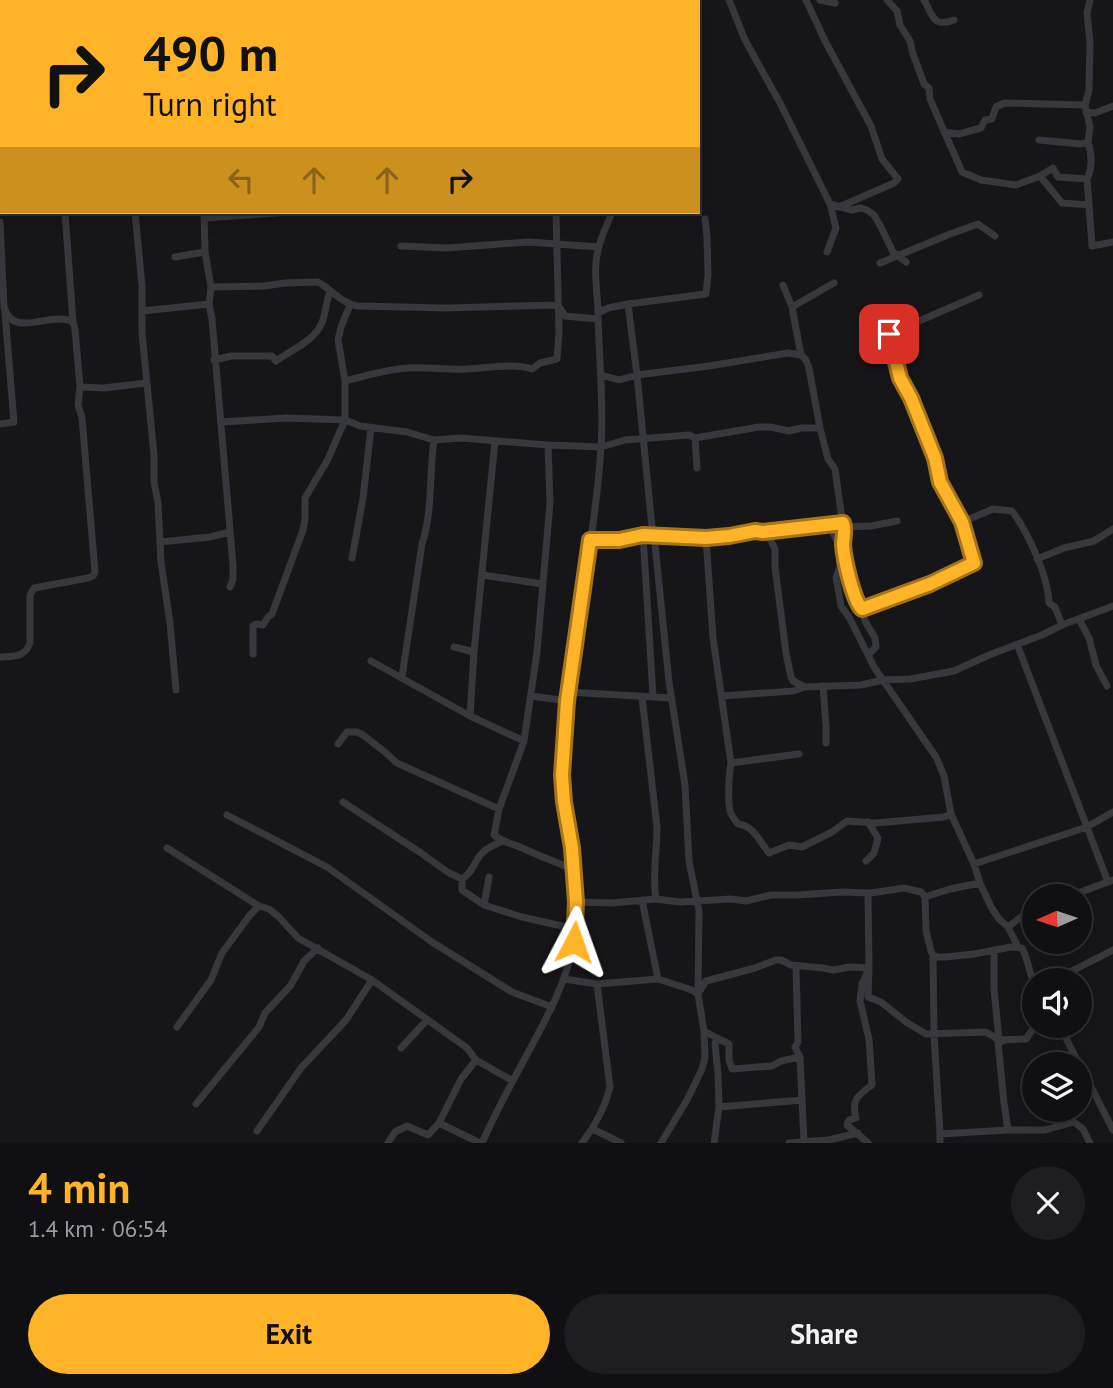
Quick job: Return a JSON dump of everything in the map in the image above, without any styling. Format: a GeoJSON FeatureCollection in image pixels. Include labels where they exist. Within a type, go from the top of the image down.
{"type":"FeatureCollection","features":[{"type":"Feature","properties":{"kind":"street"},"geometry":{"type":"LineString","coordinates":[[729,0],[745,40],[830,204],[836,228],[827,252]]}},
{"type":"Feature","properties":{"kind":"street"},"geometry":{"type":"LineString","coordinates":[[806,0],[871,126],[882,159],[898,179],[839,207]]}},
{"type":"Feature","properties":{"kind":"street"},"geometry":{"type":"LineString","coordinates":[[820,0],[835,3]]}},
{"type":"Feature","properties":{"kind":"street"},"geometry":{"type":"LineString","coordinates":[[924,0],[939,23],[945,24],[954,20]]}},
{"type":"Feature","properties":{"kind":"street"},"geometry":{"type":"LineString","coordinates":[[1090,0],[1087,13],[1090,42],[1086,108],[1090,127],[1088,142],[1092,154],[1091,171],[1087,179],[1093,246],[1113,242]]}},
{"type":"Feature","properties":{"kind":"street"},"geometry":{"type":"LineString","coordinates":[[891,1],[897,11],[900,25],[910,41],[924,84],[929,88],[930,99],[962,172],[981,180],[1016,186],[1053,168],[1058,177],[1087,179]]}},
{"type":"Feature","properties":{"kind":"street"},"geometry":{"type":"LineString","coordinates":[[944,132],[959,134],[981,128],[985,120],[992,119],[996,107],[1004,103],[1086,108],[1095,113],[1113,106]]}},
{"type":"Feature","properties":{"kind":"street"},"geometry":{"type":"LineString","coordinates":[[1040,140],[1081,144],[1088,142]]}},
{"type":"Feature","properties":{"kind":"street"},"geometry":{"type":"LineString","coordinates":[[1040,176],[1062,203],[1089,205]]}},
{"type":"Feature","properties":{"kind":"street"},"geometry":{"type":"LineString","coordinates":[[830,204],[852,210],[861,208],[874,215],[893,251],[906,262]]}},
{"type":"Feature","properties":{"kind":"street"},"geometry":{"type":"LineString","coordinates":[[0,657],[20,655],[28,649],[30,595],[34,588],[88,578],[95,572],[65,214]]}},
{"type":"Feature","properties":{"kind":"street"},"geometry":{"type":"LineString","coordinates":[[135,214],[161,562],[176,690]]}},
{"type":"Feature","properties":{"kind":"street"},"geometry":{"type":"LineString","coordinates":[[230,587],[233,565],[209,304],[211,287],[205,252],[204,215],[233,214]]}},
{"type":"Feature","properties":{"kind":"street"},"geometry":{"type":"LineString","coordinates":[[345,382],[390,366],[455,369],[524,366],[532,369],[540,363],[557,359],[559,331],[556,214]]}},
{"type":"Feature","properties":{"kind":"street"},"geometry":{"type":"LineString","coordinates":[[439,1123],[481,1143],[552,1007],[564,979],[575,929],[572,848],[562,775],[568,692],[601,447],[601,375],[595,277],[599,247],[611,214]]}},
{"type":"Feature","properties":{"kind":"street"},"geometry":{"type":"LineString","coordinates":[[558,305],[565,316],[598,316],[608,308],[706,294],[708,275],[705,219]]}},
{"type":"Feature","properties":{"kind":"street"},"geometry":{"type":"LineString","coordinates":[[0,222],[14,422],[0,424]]}},
{"type":"Feature","properties":{"kind":"street"},"geometry":{"type":"LineString","coordinates":[[880,263],[978,224],[995,236]]}},
{"type":"Feature","properties":{"kind":"street"},"geometry":{"type":"LineString","coordinates":[[401,246],[447,248],[528,242],[599,247]]}},
{"type":"Feature","properties":{"kind":"street"},"geometry":{"type":"LineString","coordinates":[[175,257],[205,252]]}},
{"type":"Feature","properties":{"kind":"street"},"geometry":{"type":"LineString","coordinates":[[211,287],[318,282],[350,305],[400,308],[558,305]]}},
{"type":"Feature","properties":{"kind":"street"},"geometry":{"type":"LineString","coordinates":[[792,307],[834,283]]}},
{"type":"Feature","properties":{"kind":"street"},"geometry":{"type":"LineString","coordinates":[[783,285],[792,307],[801,355],[809,368],[828,459],[835,469],[844,525],[843,546],[865,621],[875,638],[876,647],[868,655]]}},
{"type":"Feature","properties":{"kind":"street"},"geometry":{"type":"LineString","coordinates":[[214,360],[230,356],[272,356],[276,361],[304,344],[319,327],[330,292]]}},
{"type":"Feature","properties":{"kind":"street"},"geometry":{"type":"LineString","coordinates":[[849,617],[860,606],[930,584],[974,563],[962,522],[940,482],[935,458],[900,378],[889,334],[979,295]]}},
{"type":"Feature","properties":{"kind":"street"},"geometry":{"type":"LineString","coordinates":[[142,311],[209,304]]}},
{"type":"Feature","properties":{"kind":"street"},"geometry":{"type":"LineString","coordinates":[[628,304],[638,375],[671,698],[685,785],[689,861],[699,911],[698,994],[704,1031],[705,1057],[702,1069],[661,1143]]}},
{"type":"Feature","properties":{"kind":"street"},"geometry":{"type":"LineString","coordinates":[[253,654],[253,626],[261,626],[272,614],[303,530],[305,498],[327,461],[345,420],[345,382],[338,340],[350,305]]}},
{"type":"Feature","properties":{"kind":"street"},"geometry":{"type":"LineString","coordinates":[[5,313],[16,323],[59,318],[73,322]]}},
{"type":"Feature","properties":{"kind":"street"},"geometry":{"type":"LineString","coordinates":[[601,375],[619,380],[788,353],[801,355]]}},
{"type":"Feature","properties":{"kind":"street"},"geometry":{"type":"LineString","coordinates":[[80,387],[104,388],[146,383]]}},
{"type":"Feature","properties":{"kind":"street"},"geometry":{"type":"LineString","coordinates":[[221,422],[287,418],[345,420],[360,426],[407,432],[434,440],[461,438],[548,446],[601,447],[625,440],[689,435],[695,438],[759,427],[789,431],[820,428]]}},
{"type":"Feature","properties":{"kind":"street"},"geometry":{"type":"LineString","coordinates":[[352,558],[363,498],[371,428]]}},
{"type":"Feature","properties":{"kind":"street"},"geometry":{"type":"LineString","coordinates":[[695,438],[697,468]]}},
{"type":"Feature","properties":{"kind":"street"},"geometry":{"type":"LineString","coordinates":[[402,677],[426,532],[434,440]]}},
{"type":"Feature","properties":{"kind":"street"},"geometry":{"type":"LineString","coordinates":[[470,716],[495,441]]}},
{"type":"Feature","properties":{"kind":"street"},"geometry":{"type":"LineString","coordinates":[[548,446],[550,503],[532,696],[524,741],[499,808],[494,835],[502,841],[573,869]]}},
{"type":"Feature","properties":{"kind":"street"},"geometry":{"type":"LineString","coordinates":[[962,522],[993,509],[1012,511],[1033,545],[1048,591],[1049,603],[1055,607],[1062,625]]}},
{"type":"Feature","properties":{"kind":"street"},"geometry":{"type":"LineString","coordinates":[[590,540],[619,540],[643,535],[706,538],[755,531],[844,525],[871,526],[897,521]]}},
{"type":"Feature","properties":{"kind":"street"},"geometry":{"type":"LineString","coordinates":[[824,526],[831,529],[839,545],[840,567],[836,577],[841,606],[883,680],[936,757],[944,776],[951,814],[980,883],[991,907],[1008,927],[1018,947]]}},
{"type":"Feature","properties":{"kind":"street"},"geometry":{"type":"LineString","coordinates":[[1037,559],[1064,548],[1094,541],[1113,529]]}},
{"type":"Feature","properties":{"kind":"street"},"geometry":{"type":"LineString","coordinates":[[160,542],[210,537],[230,532]]}},
{"type":"Feature","properties":{"kind":"street"},"geometry":{"type":"LineString","coordinates":[[763,532],[768,535],[775,549],[791,677],[805,687]]}},
{"type":"Feature","properties":{"kind":"street"},"geometry":{"type":"LineString","coordinates":[[643,535],[653,696]]}},
{"type":"Feature","properties":{"kind":"street"},"geometry":{"type":"LineString","coordinates":[[706,538],[711,616],[731,763],[728,777],[731,814],[738,824],[750,828],[769,853],[789,845],[802,847],[847,821],[876,823],[944,817],[951,814]]}},
{"type":"Feature","properties":{"kind":"street"},"geometry":{"type":"LineString","coordinates":[[483,575],[542,584]]}},
{"type":"Feature","properties":{"kind":"street"},"geometry":{"type":"LineString","coordinates":[[722,696],[793,691],[805,687],[861,685],[954,671],[1113,606]]}},
{"type":"Feature","properties":{"kind":"street"},"geometry":{"type":"LineString","coordinates":[[1079,619],[1107,686]]}},
{"type":"Feature","properties":{"kind":"street"},"geometry":{"type":"LineString","coordinates":[[1017,644],[1110,881],[1092,888]]}},
{"type":"Feature","properties":{"kind":"street"},"geometry":{"type":"LineString","coordinates":[[454,647],[474,652]]}},
{"type":"Feature","properties":{"kind":"street"},"geometry":{"type":"LineString","coordinates":[[371,661],[470,716],[524,741]]}},
{"type":"Feature","properties":{"kind":"street"},"geometry":{"type":"LineString","coordinates":[[823,686],[826,743]]}},
{"type":"Feature","properties":{"kind":"street"},"geometry":{"type":"LineString","coordinates":[[568,692],[671,698]]}},
{"type":"Feature","properties":{"kind":"street"},"geometry":{"type":"LineString","coordinates":[[532,696],[567,701]]}},
{"type":"Feature","properties":{"kind":"street"},"geometry":{"type":"LineString","coordinates":[[642,696],[657,827],[653,883],[656,900]]}},
{"type":"Feature","properties":{"kind":"street"},"geometry":{"type":"LineString","coordinates":[[338,744],[347,732],[357,732],[397,763],[499,808]]}},
{"type":"Feature","properties":{"kind":"street"},"geometry":{"type":"LineString","coordinates":[[731,763],[799,754]]}},
{"type":"Feature","properties":{"kind":"street"},"geometry":{"type":"LineString","coordinates":[[343,802],[462,879]]}},
{"type":"Feature","properties":{"kind":"street"},"geometry":{"type":"LineString","coordinates":[[974,864],[1087,827],[1113,813]]}},
{"type":"Feature","properties":{"kind":"street"},"geometry":{"type":"LineString","coordinates":[[227,815],[327,867],[432,942],[512,992],[552,1007]]}},
{"type":"Feature","properties":{"kind":"street"},"geometry":{"type":"LineString","coordinates":[[866,861],[874,853],[878,838],[868,822]]}},
{"type":"Feature","properties":{"kind":"street"},"geometry":{"type":"LineString","coordinates":[[462,879],[473,870],[483,852],[502,841]]}},
{"type":"Feature","properties":{"kind":"street"},"geometry":{"type":"LineString","coordinates":[[167,849],[259,906],[269,909],[298,938],[372,980],[467,1048],[476,1060],[513,1082]]}},
{"type":"Feature","properties":{"kind":"street"},"geometry":{"type":"LineString","coordinates":[[484,905],[489,877]]}},
{"type":"Feature","properties":{"kind":"street"},"geometry":{"type":"LineString","coordinates":[[462,879],[462,890],[484,905],[575,929]]}},
{"type":"Feature","properties":{"kind":"street"},"geometry":{"type":"LineString","coordinates":[[925,897],[950,888],[980,883]]}},
{"type":"Feature","properties":{"kind":"street"},"geometry":{"type":"LineString","coordinates":[[576,902],[746,901],[771,895],[841,891],[868,893],[904,888],[921,892],[925,897],[926,931],[933,955],[940,1139],[1008,1130],[1045,1130],[1074,1122],[1083,1129],[1090,1143]]}},
{"type":"Feature","properties":{"kind":"street"},"geometry":{"type":"LineString","coordinates":[[868,893],[868,997],[881,1002],[921,1032],[986,1032],[999,1040],[1026,1039]]}},
{"type":"Feature","properties":{"kind":"street"},"geometry":{"type":"LineString","coordinates":[[642,900],[658,979]]}},
{"type":"Feature","properties":{"kind":"street"},"geometry":{"type":"LineString","coordinates":[[177,1027],[211,980],[222,953],[259,906]]}},
{"type":"Feature","properties":{"kind":"street"},"geometry":{"type":"LineString","coordinates":[[1008,927],[1022,917]]}},
{"type":"Feature","properties":{"kind":"street"},"geometry":{"type":"LineString","coordinates":[[933,955],[945,957],[1018,947],[1025,953],[1028,968]]}},
{"type":"Feature","properties":{"kind":"street"},"geometry":{"type":"LineString","coordinates":[[196,1104],[259,1027],[265,1013],[291,985],[304,961],[318,948]]}},
{"type":"Feature","properties":{"kind":"street"},"geometry":{"type":"LineString","coordinates":[[994,950],[994,989],[999,1040]]}},
{"type":"Feature","properties":{"kind":"street"},"geometry":{"type":"LineString","coordinates":[[1081,968],[1112,954]]}},
{"type":"Feature","properties":{"kind":"street"},"geometry":{"type":"LineString","coordinates":[[698,994],[706,981],[776,960],[796,966],[833,970],[869,968]]}},
{"type":"Feature","properties":{"kind":"street"},"geometry":{"type":"LineString","coordinates":[[796,966],[798,1042],[795,1047],[800,1057],[804,1142]]}},
{"type":"Feature","properties":{"kind":"street"},"geometry":{"type":"LineString","coordinates":[[868,1143],[847,1125],[849,1120],[856,1118],[853,1109],[857,1096],[872,1085],[869,1039],[860,1001],[862,984],[869,968]]}},
{"type":"Feature","properties":{"kind":"street"},"geometry":{"type":"LineString","coordinates":[[564,979],[597,984],[658,979],[698,994]]}},
{"type":"Feature","properties":{"kind":"street"},"geometry":{"type":"LineString","coordinates":[[257,1131],[301,1068],[346,1020],[372,980]]}},
{"type":"Feature","properties":{"kind":"street"},"geometry":{"type":"LineString","coordinates":[[582,1143],[593,1129],[605,1105],[610,1087],[597,984]]}},
{"type":"Feature","properties":{"kind":"street"},"geometry":{"type":"LineString","coordinates":[[401,1048],[427,1020]]}},
{"type":"Feature","properties":{"kind":"street"},"geometry":{"type":"LineString","coordinates":[[704,1031],[729,1044],[732,1069],[772,1066],[800,1057]]}},
{"type":"Feature","properties":{"kind":"street"},"geometry":{"type":"LineString","coordinates":[[714,1143],[719,1107],[715,1044],[717,1038]]}},
{"type":"Feature","properties":{"kind":"street"},"geometry":{"type":"LineString","coordinates":[[1008,1130],[998,1042],[1026,1039]]}},
{"type":"Feature","properties":{"kind":"street"},"geometry":{"type":"LineString","coordinates":[[388,1143],[395,1132],[407,1126],[429,1135],[439,1123],[461,1079],[476,1060]]}},
{"type":"Feature","properties":{"kind":"street"},"geometry":{"type":"LineString","coordinates":[[1092,1089],[1113,1130]]}},
{"type":"Feature","properties":{"kind":"street"},"geometry":{"type":"LineString","coordinates":[[719,1107],[802,1100]]}},
{"type":"Feature","properties":{"kind":"street"},"geometry":{"type":"LineString","coordinates":[[593,1129],[621,1143]]}},
{"type":"Feature","properties":{"kind":"street"},"geometry":{"type":"LineString","coordinates":[[789,1143],[829,1140],[858,1133]]}},
{"type":"Feature","properties":{"kind":"route"},"geometry":{"type":"LineString","coordinates":[[574,942],[576,902],[562,775],[567,701],[590,540],[619,540],[643,535],[706,538],[843,523],[843,546],[855,598],[862,609],[930,584],[974,563],[962,522],[940,482],[935,458],[900,378],[889,334]]}}]}
